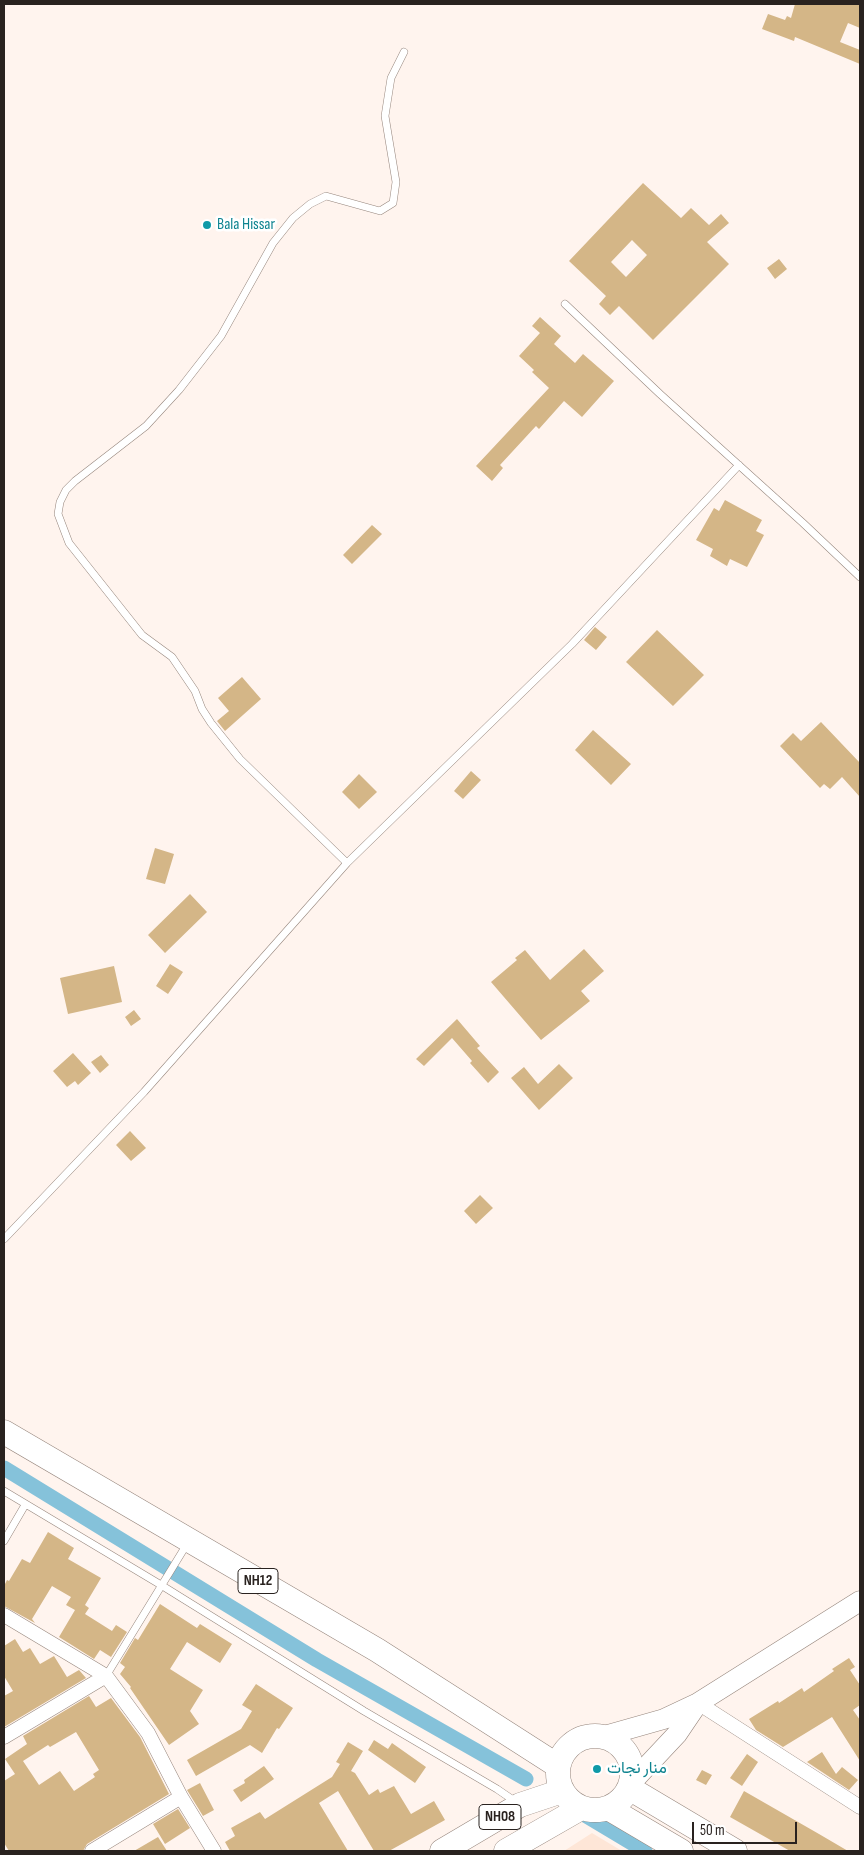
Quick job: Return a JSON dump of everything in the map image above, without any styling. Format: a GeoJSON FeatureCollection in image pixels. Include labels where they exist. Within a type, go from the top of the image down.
{"type":"FeatureCollection","features":[{"type":"Feature","properties":{"kind":"highway","name":"NH12"},"geometry":{"type":"LineString","coordinates":[[4,1432],[377,1650],[558,1766]]}},
{"type":"Feature","properties":{"kind":"highway"},"geometry":{"type":"LineString","coordinates":[[508,1735],[570,1745]]}},
{"type":"Feature","properties":{"kind":"highway"},"geometry":{"type":"LineString","coordinates":[[592,1735],[604,1736],[624,1748],[630,1758],[633,1770],[631,1785],[627,1794],[618,1803],[608,1808],[594,1811],[581,1808],[570,1801],[562,1791],[558,1779],[558,1766],[562,1754],[570,1745],[592,1735]]}},
{"type":"Feature","properties":{"kind":"highway"},"geometry":{"type":"LineString","coordinates":[[631,1785],[735,1851]]}},
{"type":"Feature","properties":{"kind":"highway","name":"NH08"},"geometry":{"type":"LineString","coordinates":[[442,1851],[520,1805],[562,1791]]}},
{"type":"Feature","properties":{"kind":"highway","name":"NH08"},"geometry":{"type":"LineString","coordinates":[[506,1851],[581,1808]]}},
{"type":"Feature","properties":{"kind":"highway"},"geometry":{"type":"LineString","coordinates":[[608,1808],[681,1851]]}},
{"type":"Feature","properties":{"kind":"main road"},"geometry":{"type":"LineString","coordinates":[[604,1736],[664,1719],[698,1703],[860,1601]]}},
{"type":"Feature","properties":{"kind":"main road"},"geometry":{"type":"LineString","coordinates":[[631,1785],[677,1734],[698,1703]]}},
{"type":"Feature","properties":{"kind":"street"},"geometry":{"type":"LineString","coordinates":[[4,1615],[106,1676],[148,1733],[181,1797],[214,1851]]}},
{"type":"Feature","properties":{"kind":"street"},"geometry":{"type":"LineString","coordinates":[[4,1737],[106,1676]]}},
{"type":"Feature","properties":{"kind":"street"},"geometry":{"type":"LineString","coordinates":[[698,1703],[860,1807]]}},
{"type":"Feature","properties":{"kind":"street"},"geometry":{"type":"LineString","coordinates":[[92,1851],[181,1797]]}},
{"type":"Feature","properties":{"kind":"lane"},"geometry":{"type":"LineString","coordinates":[[347,863],[240,759],[211,723],[202,709],[191,683],[172,657],[142,635],[69,542],[58,514],[60,502],[66,490],[74,481],[146,426],[179,390],[221,336],[273,243],[293,218],[310,204],[326,196],[380,212],[393,203],[396,182],[385,116],[391,78],[404,52]]}},
{"type":"Feature","properties":{"kind":"lane"},"geometry":{"type":"LineString","coordinates":[[564,304],[860,577]]}},
{"type":"Feature","properties":{"kind":"lane"},"geometry":{"type":"LineString","coordinates":[[4,1239],[144,1092],[347,863],[572,644],[739,464]]}},
{"type":"Feature","properties":{"kind":"lane"},"geometry":{"type":"LineString","coordinates":[[4,1491],[161,1584],[364,1711],[497,1789],[520,1805]]}},
{"type":"Feature","properties":{"kind":"lane"},"geometry":{"type":"LineString","coordinates":[[4,1541],[25,1505]]}},
{"type":"Feature","properties":{"kind":"lane"},"geometry":{"type":"LineString","coordinates":[[106,1676],[188,1541]]}},
{"type":"Feature","properties":{"kind":"shaded area"},"geometry":{"type":"Polygon","coordinates":[[[592,1833],[622,1851],[564,1851],[592,1833]]]}},
{"type":"Feature","properties":{"kind":"building"},"geometry":{"type":"Polygon","coordinates":[[[795,4],[860,4],[860,28],[848,23],[840,42],[860,50],[860,64],[795,37],[794,41],[762,29],[768,14],[785,20],[787,16],[791,18],[795,4]]]}},
{"type":"Feature","properties":{"kind":"building"},"geometry":{"type":"Polygon","coordinates":[[[643,183],[681,218],[691,208],[709,225],[721,214],[729,223],[707,242],[729,264],[653,340],[619,306],[610,315],[599,304],[606,296],[569,261],[643,183]],[[632,240],[611,262],[626,277],[647,255],[632,240]]]}},
{"type":"Feature","properties":{"kind":"building"},"geometry":{"type":"Polygon","coordinates":[[[779,259],[787,269],[775,279],[767,268],[779,259]]]}},
{"type":"Feature","properties":{"kind":"building"},"geometry":{"type":"Polygon","coordinates":[[[540,317],[561,336],[554,344],[575,363],[583,354],[614,381],[582,417],[564,401],[539,429],[536,426],[500,465],[503,468],[492,481],[476,466],[549,388],[519,356],[540,333],[532,326],[540,317]]]}},
{"type":"Feature","properties":{"kind":"building"},"geometry":{"type":"Polygon","coordinates":[[[725,500],[762,520],[756,531],[764,535],[747,567],[730,559],[727,566],[710,556],[713,549],[696,540],[714,508],[719,511],[725,500]]]}},
{"type":"Feature","properties":{"kind":"building"},"geometry":{"type":"Polygon","coordinates":[[[372,525],[382,534],[352,564],[343,555],[372,525]]]}},
{"type":"Feature","properties":{"kind":"building"},"geometry":{"type":"Polygon","coordinates":[[[595,627],[607,637],[596,650],[584,640],[595,627]]]}},
{"type":"Feature","properties":{"kind":"building"},"geometry":{"type":"Polygon","coordinates":[[[657,630],[704,675],[673,706],[626,662],[657,630]]]}},
{"type":"Feature","properties":{"kind":"building"},"geometry":{"type":"Polygon","coordinates":[[[242,677],[261,699],[225,731],[217,721],[229,711],[218,698],[242,677]]]}},
{"type":"Feature","properties":{"kind":"building"},"geometry":{"type":"Polygon","coordinates":[[[821,722],[860,763],[860,797],[842,777],[830,789],[824,784],[820,788],[780,746],[793,733],[801,741],[821,722]]]}},
{"type":"Feature","properties":{"kind":"building"},"geometry":{"type":"Polygon","coordinates":[[[593,730],[631,764],[611,785],[575,750],[593,730]]]}},
{"type":"Feature","properties":{"kind":"building"},"geometry":{"type":"Polygon","coordinates":[[[471,771],[481,780],[463,799],[454,791],[471,771]]]}},
{"type":"Feature","properties":{"kind":"building"},"geometry":{"type":"Polygon","coordinates":[[[359,774],[377,792],[359,809],[342,792],[359,774]]]}},
{"type":"Feature","properties":{"kind":"building"},"geometry":{"type":"Polygon","coordinates":[[[155,848],[174,854],[165,884],[146,879],[155,848]]]}},
{"type":"Feature","properties":{"kind":"building"},"geometry":{"type":"Polygon","coordinates":[[[190,894],[207,912],[165,953],[148,935],[190,894]]]}},
{"type":"Feature","properties":{"kind":"building"},"geometry":{"type":"Polygon","coordinates":[[[584,949],[604,971],[581,991],[590,1001],[541,1040],[491,982],[517,960],[515,958],[525,950],[550,980],[584,949]]]}},
{"type":"Feature","properties":{"kind":"building"},"geometry":{"type":"Polygon","coordinates":[[[170,964],[183,972],[168,994],[156,986],[170,964]]]}},
{"type":"Feature","properties":{"kind":"building"},"geometry":{"type":"Polygon","coordinates":[[[114,966],[122,1002],[68,1014],[60,978],[114,966]]]}},
{"type":"Feature","properties":{"kind":"building"},"geometry":{"type":"Polygon","coordinates":[[[134,1010],[141,1019],[131,1026],[125,1017],[134,1010]]]}},
{"type":"Feature","properties":{"kind":"building"},"geometry":{"type":"Polygon","coordinates":[[[457,1019],[480,1046],[477,1048],[499,1072],[488,1083],[470,1063],[472,1061],[452,1038],[424,1066],[416,1059],[457,1019]]]}},
{"type":"Feature","properties":{"kind":"building"},"geometry":{"type":"Polygon","coordinates":[[[73,1053],[91,1073],[78,1085],[75,1081],[67,1087],[53,1071],[73,1053]]]}},
{"type":"Feature","properties":{"kind":"building"},"geometry":{"type":"Polygon","coordinates":[[[101,1055],[109,1065],[100,1073],[91,1062],[101,1055]]]}},
{"type":"Feature","properties":{"kind":"building"},"geometry":{"type":"Polygon","coordinates":[[[559,1064],[573,1078],[539,1110],[511,1078],[524,1067],[538,1084],[559,1064]]]}},
{"type":"Feature","properties":{"kind":"building"},"geometry":{"type":"Polygon","coordinates":[[[130,1131],[146,1148],[131,1161],[116,1145],[130,1131]]]}},
{"type":"Feature","properties":{"kind":"building"},"geometry":{"type":"Polygon","coordinates":[[[480,1195],[493,1208],[476,1224],[464,1211],[480,1195]]]}},
{"type":"Feature","properties":{"kind":"building"},"geometry":{"type":"Polygon","coordinates":[[[48,1532],[74,1548],[68,1559],[101,1578],[85,1605],[89,1608],[85,1614],[112,1631],[116,1625],[127,1632],[111,1657],[100,1650],[94,1659],[59,1637],[75,1610],[66,1605],[71,1597],[52,1586],[32,1619],[35,1623],[4,1606],[4,1586],[7,1580],[9,1581],[22,1559],[30,1563],[48,1532]]]}},
{"type":"Feature","properties":{"kind":"building"},"geometry":{"type":"Polygon","coordinates":[[[160,1604],[197,1628],[200,1624],[232,1644],[220,1663],[187,1642],[170,1669],[203,1690],[190,1711],[199,1724],[169,1745],[131,1687],[120,1674],[125,1667],[120,1663],[135,1638],[138,1640],[160,1604]]]}},
{"type":"Feature","properties":{"kind":"building"},"geometry":{"type":"Polygon","coordinates":[[[15,1639],[23,1652],[30,1648],[40,1664],[54,1656],[67,1677],[79,1670],[86,1678],[4,1727],[4,1696],[13,1691],[4,1676],[4,1646],[15,1639]]]}},
{"type":"Feature","properties":{"kind":"building"},"geometry":{"type":"Polygon","coordinates":[[[849,1658],[855,1667],[850,1670],[860,1685],[860,1705],[853,1710],[860,1720],[860,1761],[832,1717],[783,1747],[756,1730],[749,1719],[802,1688],[804,1692],[849,1658]]]}},
{"type":"Feature","properties":{"kind":"building"},"geometry":{"type":"Polygon","coordinates":[[[256,1684],[293,1708],[279,1729],[277,1728],[262,1753],[250,1745],[196,1776],[187,1760],[241,1729],[252,1711],[242,1705],[256,1684]]]}},
{"type":"Feature","properties":{"kind":"building"},"geometry":{"type":"Polygon","coordinates":[[[89,1696],[96,1707],[111,1698],[140,1737],[169,1794],[87,1844],[83,1851],[9,1851],[4,1843],[4,1781],[15,1774],[5,1759],[27,1744],[23,1736],[89,1696]],[[76,1732],[50,1747],[48,1745],[23,1761],[39,1785],[60,1771],[74,1791],[95,1777],[93,1774],[99,1770],[76,1732]]]}},
{"type":"Feature","properties":{"kind":"building"},"geometry":{"type":"Polygon","coordinates":[[[374,1740],[388,1749],[392,1743],[426,1767],[415,1783],[368,1750],[374,1740]]]}},
{"type":"Feature","properties":{"kind":"building"},"geometry":{"type":"Polygon","coordinates":[[[348,1742],[363,1751],[351,1771],[355,1773],[369,1795],[378,1789],[380,1793],[394,1786],[411,1814],[434,1801],[445,1820],[389,1851],[374,1851],[338,1791],[319,1803],[348,1851],[230,1851],[225,1842],[235,1836],[231,1828],[260,1812],[265,1819],[332,1777],[340,1764],[336,1762],[348,1742]]]}},
{"type":"Feature","properties":{"kind":"building"},"geometry":{"type":"Polygon","coordinates":[[[822,1752],[836,1774],[842,1767],[858,1780],[849,1790],[807,1762],[822,1752]]]}},
{"type":"Feature","properties":{"kind":"building"},"geometry":{"type":"Polygon","coordinates":[[[747,1754],[758,1762],[742,1786],[730,1778],[747,1754]]]}},
{"type":"Feature","properties":{"kind":"building"},"geometry":{"type":"Polygon","coordinates":[[[264,1766],[274,1779],[241,1802],[233,1790],[245,1783],[244,1780],[264,1766]]]}},
{"type":"Feature","properties":{"kind":"building"},"geometry":{"type":"Polygon","coordinates":[[[702,1770],[712,1775],[706,1785],[696,1780],[702,1770]]]}},
{"type":"Feature","properties":{"kind":"building"},"geometry":{"type":"Polygon","coordinates":[[[200,1783],[214,1810],[203,1816],[187,1790],[200,1783]]]}},
{"type":"Feature","properties":{"kind":"building"},"geometry":{"type":"Polygon","coordinates":[[[744,1791],[848,1851],[790,1851],[730,1817],[744,1791]]]}},
{"type":"Feature","properties":{"kind":"building"},"geometry":{"type":"Polygon","coordinates":[[[178,1809],[190,1828],[165,1844],[153,1824],[178,1809]]]}},
{"type":"Feature","properties":{"kind":"building"},"geometry":{"type":"Polygon","coordinates":[[[158,1837],[167,1851],[134,1851],[158,1837]]]}},
{"type":"Feature","properties":{"kind":"waterway"},"geometry":{"type":"LineString","coordinates":[[4,1468],[317,1660],[526,1779]]}},
{"type":"Feature","properties":{"kind":"waterway"},"geometry":{"type":"LineString","coordinates":[[585,1815],[645,1851]]}},
{"type":"Feature","properties":{"kind":"place","name":"Bala Hissar"},"geometry":{"type":"Point","coordinates":[207,225]}},
{"type":"Feature","properties":{"kind":"place","name":"منار نجات"},"geometry":{"type":"Point","coordinates":[597,1769]}}]}
